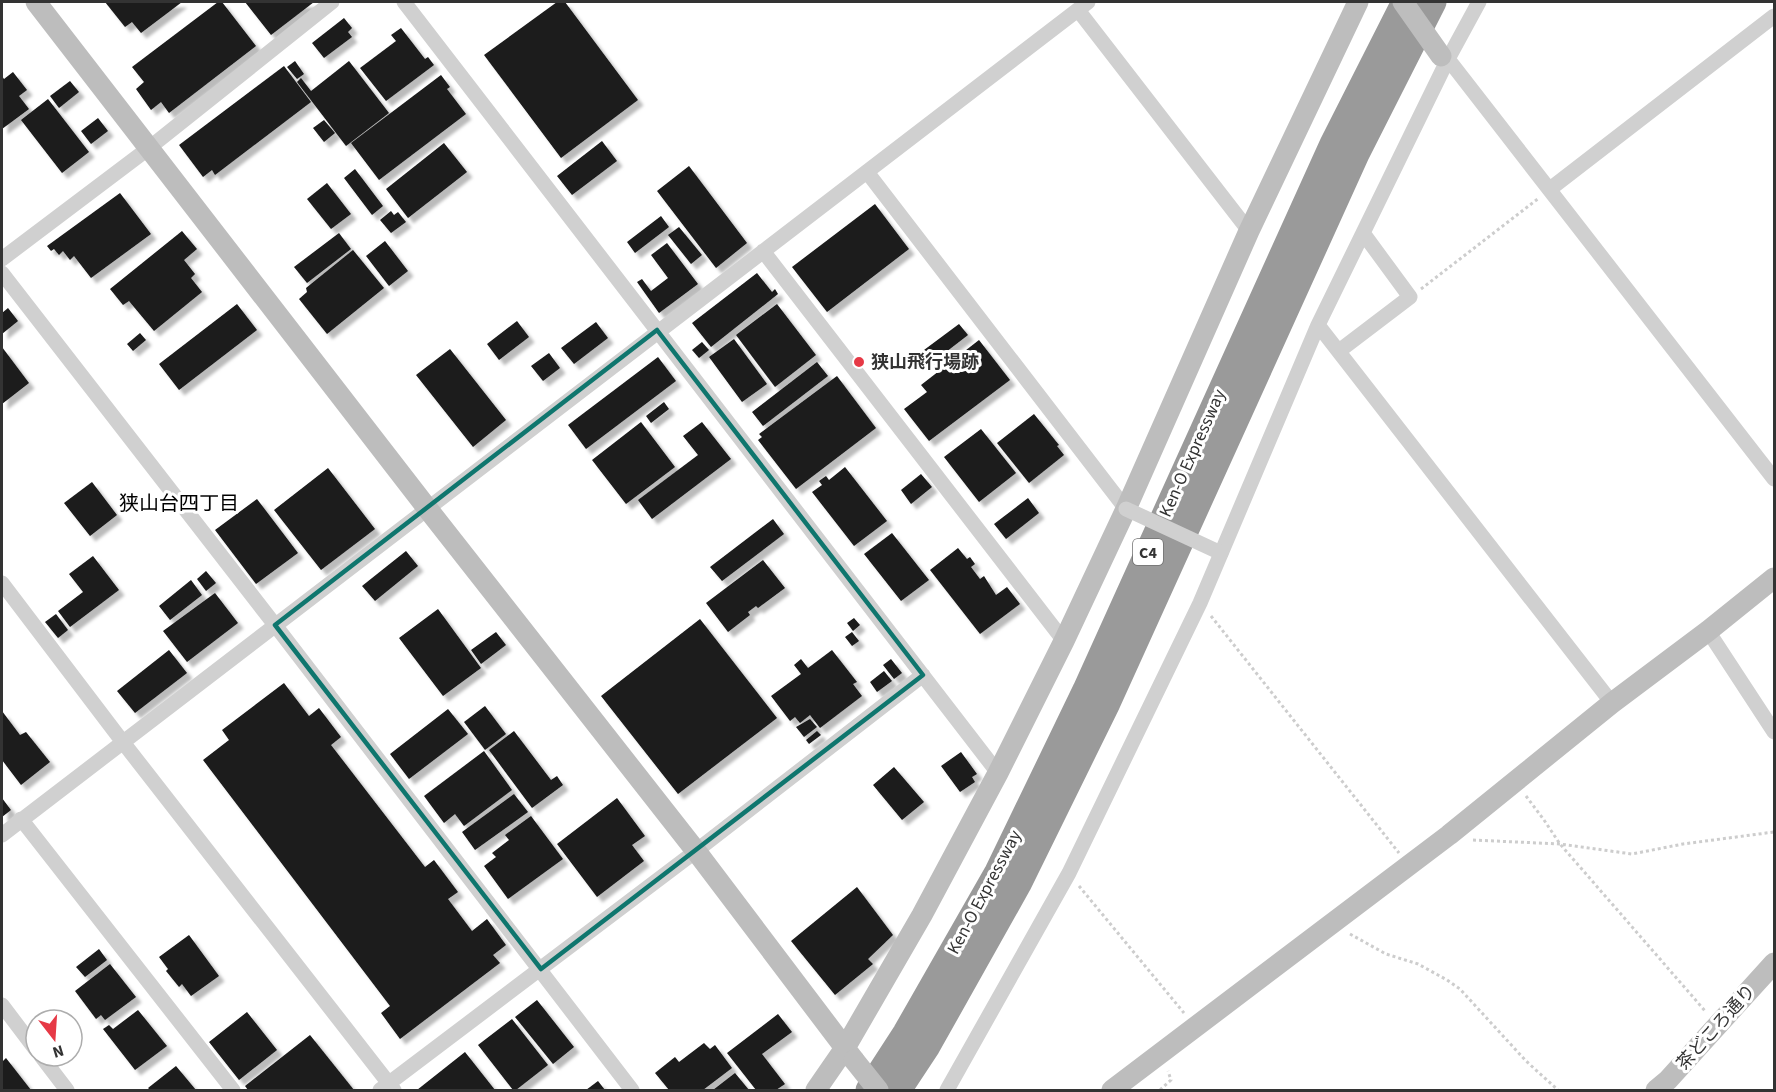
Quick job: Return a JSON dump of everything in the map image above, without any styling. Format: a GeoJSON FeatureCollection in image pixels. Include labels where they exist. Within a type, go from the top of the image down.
{"type":"FeatureCollection","features":[{"type":"Feature","properties":{"kind":"highway","name":"Ken-O Expressway"},"geometry":{"type":"LineString","coordinates":[[869,1090],[906,1033],[998,872],[1086,690],[1333,144],[1404,2]]}},
{"type":"Feature","properties":{"kind":"highway","name":"Ken-O Expressway"},"geometry":{"type":"LineString","coordinates":[[897,1090],[927,1046],[1013,894],[1060,799],[1107,703],[1356,154],[1433,2]]}},
{"type":"Feature","properties":{"kind":"street"},"geometry":{"type":"LineString","coordinates":[[36,2],[427,508],[696,851],[878,1090]]}},
{"type":"Feature","properties":{"kind":"street"},"geometry":{"type":"LineString","coordinates":[[2,259],[150,148],[332,2]]}},
{"type":"Feature","properties":{"kind":"street"},"geometry":{"type":"LineString","coordinates":[[404,2],[998,773]]}},
{"type":"Feature","properties":{"kind":"street"},"geometry":{"type":"LineString","coordinates":[[816,1090],[849,1054],[998,773],[1126,509],[1248,231],[1358,2]]}},
{"type":"Feature","properties":{"kind":"street"},"geometry":{"type":"LineString","coordinates":[[1404,2],[1444,57],[1550,189],[1774,479]]}},
{"type":"Feature","properties":{"kind":"street"},"geometry":{"type":"LineString","coordinates":[[947,1090],[1069,873],[1200,603],[1318,325],[1444,57],[1479,2]]}},
{"type":"Feature","properties":{"kind":"street"},"geometry":{"type":"LineString","coordinates":[[2,835],[657,330],[1083,6],[1248,231]]}},
{"type":"Feature","properties":{"kind":"street"},"geometry":{"type":"LineString","coordinates":[[1550,189],[1774,16]]}},
{"type":"Feature","properties":{"kind":"street"},"geometry":{"type":"LineString","coordinates":[[867,172],[1126,509],[1221,553]]}},
{"type":"Feature","properties":{"kind":"street"},"geometry":{"type":"LineString","coordinates":[[1339,351],[1410,297],[1362,233]]}},
{"type":"Feature","properties":{"kind":"street"},"geometry":{"type":"LineString","coordinates":[[763,251],[1064,640]]}},
{"type":"Feature","properties":{"kind":"street"},"geometry":{"type":"LineString","coordinates":[[2,273],[541,969],[632,1090]]}},
{"type":"Feature","properties":{"kind":"street"},"geometry":{"type":"LineString","coordinates":[[1318,325],[1612,704]]}},
{"type":"Feature","properties":{"kind":"street"},"geometry":{"type":"LineString","coordinates":[[1112,1090],[1449,835],[1774,578]]}},
{"type":"Feature","properties":{"kind":"street"},"geometry":{"type":"LineString","coordinates":[[2,583],[388,1088],[922,675]]}},
{"type":"Feature","properties":{"kind":"street"},"geometry":{"type":"LineString","coordinates":[[1708,631],[1774,732]]}},
{"type":"Feature","properties":{"kind":"street"},"geometry":{"type":"LineString","coordinates":[[21,819],[233,1090]]}},
{"type":"Feature","properties":{"kind":"street","name":"茶どころ通り"},"geometry":{"type":"LineString","coordinates":[[1656,1090],[1668,1080],[1774,963]]}},
{"type":"Feature","properties":{"kind":"street"},"geometry":{"type":"LineString","coordinates":[[2,1005],[24,1034]]}},
{"type":"Feature","properties":{"kind":"street"},"geometry":{"type":"LineString","coordinates":[[51,1068],[68,1090]]}},
{"type":"Feature","properties":{"kind":"path"},"geometry":{"type":"LineString","coordinates":[[1410,297],[1550,189]]}},
{"type":"Feature","properties":{"kind":"path"},"geometry":{"type":"LineString","coordinates":[[1200,603],[1408,865]]}},
{"type":"Feature","properties":{"kind":"path"},"geometry":{"type":"LineString","coordinates":[[1514,782],[1560,844],[1717,1024]]}},
{"type":"Feature","properties":{"kind":"path"},"geometry":{"type":"LineString","coordinates":[[1449,835],[1456,839],[1560,844],[1632,854],[1683,844],[1774,832]]}},
{"type":"Feature","properties":{"kind":"path"},"geometry":{"type":"LineString","coordinates":[[1069,873],[1195,1027]]}},
{"type":"Feature","properties":{"kind":"path"},"geometry":{"type":"LineString","coordinates":[[1333,923],[1386,954],[1418,964],[1460,989],[1526,1061],[1558,1090]]}},
{"type":"Feature","properties":{"kind":"highlighted area"},"geometry":{"type":"Polygon","coordinates":[[[657,330],[923,675],[541,969],[275,625],[657,330]]]}},
{"type":"Feature","properties":{"kind":"building"},"geometry":{"type":"Polygon","coordinates":[[[105,2],[182,2],[141,33],[132,22],[125,27],[105,2]]]}},
{"type":"Feature","properties":{"kind":"building"},"geometry":{"type":"Polygon","coordinates":[[[218,2],[222,2],[256,46],[169,113],[161,102],[151,110],[136,89],[144,82],[132,67],[218,2]]]}},
{"type":"Feature","properties":{"kind":"building"},"geometry":{"type":"Polygon","coordinates":[[[245,2],[314,2],[271,35],[245,2]]]}},
{"type":"Feature","properties":{"kind":"building"},"geometry":{"type":"Polygon","coordinates":[[[557,2],[565,2],[638,100],[561,158],[484,55],[557,2]]]}},
{"type":"Feature","properties":{"kind":"building"},"geometry":{"type":"Polygon","coordinates":[[[344,18],[352,28],[348,32],[352,37],[324,58],[312,43],[344,18]]]}},
{"type":"Feature","properties":{"kind":"building"},"geometry":{"type":"Polygon","coordinates":[[[401,28],[425,59],[428,57],[434,65],[386,101],[360,68],[396,41],[391,35],[401,28]]]}},
{"type":"Feature","properties":{"kind":"building"},"geometry":{"type":"Polygon","coordinates":[[[295,61],[304,74],[297,79],[287,67],[295,61]]]}},
{"type":"Feature","properties":{"kind":"building"},"geometry":{"type":"Polygon","coordinates":[[[349,61],[389,113],[346,146],[297,82],[301,78],[311,91],[349,61]]]}},
{"type":"Feature","properties":{"kind":"building"},"geometry":{"type":"Polygon","coordinates":[[[284,66],[311,102],[215,175],[212,170],[203,177],[179,145],[284,66]]]}},
{"type":"Feature","properties":{"kind":"building"},"geometry":{"type":"Polygon","coordinates":[[[13,72],[27,90],[19,96],[29,109],[2,129],[2,76],[4,79],[13,72]]]}},
{"type":"Feature","properties":{"kind":"building"},"geometry":{"type":"Polygon","coordinates":[[[441,75],[450,87],[447,89],[466,114],[379,180],[351,143],[441,75]]]}},
{"type":"Feature","properties":{"kind":"building"},"geometry":{"type":"Polygon","coordinates":[[[70,81],[79,92],[59,108],[50,96],[70,81]]]}},
{"type":"Feature","properties":{"kind":"building"},"geometry":{"type":"Polygon","coordinates":[[[48,99],[89,152],[62,173],[21,120],[48,99]]]}},
{"type":"Feature","properties":{"kind":"building"},"geometry":{"type":"Polygon","coordinates":[[[98,118],[108,131],[91,144],[81,131],[98,118]]]}},
{"type":"Feature","properties":{"kind":"building"},"geometry":{"type":"Polygon","coordinates":[[[324,120],[335,133],[324,142],[313,128],[324,120]]]}},
{"type":"Feature","properties":{"kind":"building"},"geometry":{"type":"Polygon","coordinates":[[[602,141],[617,161],[572,195],[557,176],[602,141]]]}},
{"type":"Feature","properties":{"kind":"building"},"geometry":{"type":"Polygon","coordinates":[[[444,143],[467,172],[408,218],[386,189],[444,143]]]}},
{"type":"Feature","properties":{"kind":"building"},"geometry":{"type":"Polygon","coordinates":[[[689,166],[747,243],[716,268],[657,191],[689,166]]]}},
{"type":"Feature","properties":{"kind":"building"},"geometry":{"type":"Polygon","coordinates":[[[355,169],[383,206],[372,215],[344,178],[355,169]]]}},
{"type":"Feature","properties":{"kind":"building"},"geometry":{"type":"Polygon","coordinates":[[[327,183],[351,214],[331,229],[307,199],[327,183]]]}},
{"type":"Feature","properties":{"kind":"building"},"geometry":{"type":"Polygon","coordinates":[[[120,193],[151,234],[91,278],[74,256],[70,260],[63,251],[59,255],[47,246],[120,193]]]}},
{"type":"Feature","properties":{"kind":"building"},"geometry":{"type":"Polygon","coordinates":[[[875,204],[909,249],[827,312],[792,267],[875,204]]]}},
{"type":"Feature","properties":{"kind":"building"},"geometry":{"type":"Polygon","coordinates":[[[391,211],[394,215],[398,212],[406,222],[391,233],[380,220],[391,211]]]}},
{"type":"Feature","properties":{"kind":"building"},"geometry":{"type":"Polygon","coordinates":[[[661,216],[669,227],[635,253],[627,242],[661,216]]]}},
{"type":"Feature","properties":{"kind":"building"},"geometry":{"type":"Polygon","coordinates":[[[679,227],[702,255],[691,264],[668,235],[679,227]]]}},
{"type":"Feature","properties":{"kind":"building"},"geometry":{"type":"Polygon","coordinates":[[[182,231],[197,249],[184,260],[195,274],[191,278],[202,292],[154,331],[129,301],[123,305],[110,289],[182,231]]]}},
{"type":"Feature","properties":{"kind":"building"},"geometry":{"type":"Polygon","coordinates":[[[339,233],[351,249],[307,283],[294,267],[339,233]]]}},
{"type":"Feature","properties":{"kind":"building"},"geometry":{"type":"Polygon","coordinates":[[[385,241],[408,271],[389,286],[366,256],[385,241]]]}},
{"type":"Feature","properties":{"kind":"building"},"geometry":{"type":"Polygon","coordinates":[[[667,243],[698,284],[659,313],[637,282],[642,279],[651,291],[668,278],[651,255],[667,243]]]}},
{"type":"Feature","properties":{"kind":"building"},"geometry":{"type":"Polygon","coordinates":[[[353,250],[384,288],[327,334],[299,299],[307,292],[306,288],[353,250]]]}},
{"type":"Feature","properties":{"kind":"building"},"geometry":{"type":"Polygon","coordinates":[[[757,273],[772,292],[775,289],[778,294],[711,347],[692,323],[757,273]]]}},
{"type":"Feature","properties":{"kind":"building"},"geometry":{"type":"Polygon","coordinates":[[[237,304],[257,330],[179,390],[159,364],[237,304]]]}},
{"type":"Feature","properties":{"kind":"building"},"geometry":{"type":"Polygon","coordinates":[[[777,304],[816,355],[775,387],[736,335],[777,304]]]}},
{"type":"Feature","properties":{"kind":"building"},"geometry":{"type":"Polygon","coordinates":[[[8,308],[18,321],[2,334],[2,313],[8,308]]]}},
{"type":"Feature","properties":{"kind":"building"},"geometry":{"type":"Polygon","coordinates":[[[517,321],[529,337],[499,360],[487,344],[517,321]]]}},
{"type":"Feature","properties":{"kind":"building"},"geometry":{"type":"Polygon","coordinates":[[[596,322],[608,338],[574,364],[561,348],[596,322]]]}},
{"type":"Feature","properties":{"kind":"building"},"geometry":{"type":"Polygon","coordinates":[[[959,324],[968,335],[933,362],[924,350],[959,324]]]}},
{"type":"Feature","properties":{"kind":"building"},"geometry":{"type":"Polygon","coordinates":[[[140,333],[146,340],[133,351],[127,344],[140,333]]]}},
{"type":"Feature","properties":{"kind":"building"},"geometry":{"type":"Polygon","coordinates":[[[734,339],[767,384],[742,402],[709,357],[734,339]]]}},
{"type":"Feature","properties":{"kind":"building"},"geometry":{"type":"Polygon","coordinates":[[[979,340],[1010,380],[929,441],[904,409],[927,392],[921,385],[979,340]]]}},
{"type":"Feature","properties":{"kind":"building"},"geometry":{"type":"Polygon","coordinates":[[[702,342],[709,350],[699,358],[692,350],[702,342]]]}},
{"type":"Feature","properties":{"kind":"building"},"geometry":{"type":"Polygon","coordinates":[[[2,347],[29,383],[2,404],[2,347]]]}},
{"type":"Feature","properties":{"kind":"building"},"geometry":{"type":"Polygon","coordinates":[[[450,349],[506,420],[473,447],[416,375],[450,349]]]}},
{"type":"Feature","properties":{"kind":"building"},"geometry":{"type":"Polygon","coordinates":[[[549,353],[560,368],[543,381],[531,366],[549,353]]]}},
{"type":"Feature","properties":{"kind":"building"},"geometry":{"type":"Polygon","coordinates":[[[658,357],[676,381],[586,449],[568,425],[658,357]]]}},
{"type":"Feature","properties":{"kind":"building"},"geometry":{"type":"Polygon","coordinates":[[[817,362],[828,376],[763,426],[752,412],[817,362]]]}},
{"type":"Feature","properties":{"kind":"building"},"geometry":{"type":"Polygon","coordinates":[[[837,376],[876,428],[796,489],[758,440],[762,437],[759,434],[837,376]]]}},
{"type":"Feature","properties":{"kind":"building"},"geometry":{"type":"Polygon","coordinates":[[[664,402],[669,409],[651,423],[646,416],[664,402]]]}},
{"type":"Feature","properties":{"kind":"building"},"geometry":{"type":"Polygon","coordinates":[[[1034,414],[1059,445],[1057,446],[1064,455],[1029,483],[997,443],[1034,414]]]}},
{"type":"Feature","properties":{"kind":"building"},"geometry":{"type":"Polygon","coordinates":[[[641,422],[675,467],[626,504],[592,460],[641,422]]]}},
{"type":"Feature","properties":{"kind":"building"},"geometry":{"type":"Polygon","coordinates":[[[702,422],[731,459],[652,519],[638,500],[698,455],[683,436],[702,422]]]}},
{"type":"Feature","properties":{"kind":"building"},"geometry":{"type":"Polygon","coordinates":[[[981,429],[1016,473],[979,502],[944,457],[981,429]]]}},
{"type":"Feature","properties":{"kind":"building"},"geometry":{"type":"Polygon","coordinates":[[[845,467],[887,521],[854,546],[812,492],[822,485],[819,481],[826,476],[829,480],[845,467]]]}},
{"type":"Feature","properties":{"kind":"building"},"geometry":{"type":"Polygon","coordinates":[[[328,468],[375,529],[321,570],[274,510],[328,468]]]}},
{"type":"Feature","properties":{"kind":"building"},"geometry":{"type":"Polygon","coordinates":[[[921,474],[932,487],[911,504],[901,490],[921,474]]]}},
{"type":"Feature","properties":{"kind":"building"},"geometry":{"type":"Polygon","coordinates":[[[92,482],[117,515],[90,536],[64,503],[92,482]]]}},
{"type":"Feature","properties":{"kind":"building"},"geometry":{"type":"Polygon","coordinates":[[[1028,498],[1039,513],[1006,539],[994,524],[1028,498]]]}},
{"type":"Feature","properties":{"kind":"building"},"geometry":{"type":"Polygon","coordinates":[[[257,499],[298,553],[256,584],[215,530],[257,499]]]}},
{"type":"Feature","properties":{"kind":"building"},"geometry":{"type":"Polygon","coordinates":[[[773,519],[784,534],[722,581],[710,567],[773,519]]]}},
{"type":"Feature","properties":{"kind":"building"},"geometry":{"type":"Polygon","coordinates":[[[892,533],[929,580],[901,601],[864,554],[892,533]]]}},
{"type":"Feature","properties":{"kind":"building"},"geometry":{"type":"Polygon","coordinates":[[[958,548],[967,559],[970,557],[975,564],[971,567],[980,579],[984,576],[996,595],[1007,587],[1020,604],[980,634],[930,570],[958,548]]]}},
{"type":"Feature","properties":{"kind":"building"},"geometry":{"type":"Polygon","coordinates":[[[406,551],[418,566],[375,601],[362,586],[406,551]]]}},
{"type":"Feature","properties":{"kind":"building"},"geometry":{"type":"Polygon","coordinates":[[[93,556],[119,590],[70,627],[58,611],[83,592],[69,574],[93,556]]]}},
{"type":"Feature","properties":{"kind":"building"},"geometry":{"type":"Polygon","coordinates":[[[763,560],[785,588],[758,608],[756,606],[748,612],[750,615],[728,632],[706,603],[763,560]]]}},
{"type":"Feature","properties":{"kind":"building"},"geometry":{"type":"Polygon","coordinates":[[[206,571],[216,583],[206,591],[197,579],[206,571]]]}},
{"type":"Feature","properties":{"kind":"building"},"geometry":{"type":"Polygon","coordinates":[[[191,580],[202,595],[170,620],[159,606],[191,580]]]}},
{"type":"Feature","properties":{"kind":"building"},"geometry":{"type":"Polygon","coordinates":[[[215,593],[238,623],[187,662],[163,631],[215,593]]]}},
{"type":"Feature","properties":{"kind":"building"},"geometry":{"type":"Polygon","coordinates":[[[438,609],[481,668],[443,696],[399,638],[438,609]]]}},
{"type":"Feature","properties":{"kind":"building"},"geometry":{"type":"Polygon","coordinates":[[[56,614],[68,630],[58,638],[45,622],[56,614]]]}},
{"type":"Feature","properties":{"kind":"building"},"geometry":{"type":"Polygon","coordinates":[[[854,618],[860,625],[853,631],[847,623],[854,618]]]}},
{"type":"Feature","properties":{"kind":"building"},"geometry":{"type":"Polygon","coordinates":[[[700,619],[777,718],[678,794],[601,696],[700,619]]]}},
{"type":"Feature","properties":{"kind":"building"},"geometry":{"type":"Polygon","coordinates":[[[496,632],[506,645],[481,664],[471,650],[496,632]]]}},
{"type":"Feature","properties":{"kind":"building"},"geometry":{"type":"Polygon","coordinates":[[[852,632],[859,641],[852,646],[845,637],[852,632]]]}},
{"type":"Feature","properties":{"kind":"building"},"geometry":{"type":"Polygon","coordinates":[[[169,650],[187,673],[135,713],[117,691],[169,650]]]}},
{"type":"Feature","properties":{"kind":"building"},"geometry":{"type":"Polygon","coordinates":[[[832,650],[857,682],[853,684],[862,696],[820,728],[810,715],[800,723],[795,717],[790,721],[771,696],[801,674],[794,665],[801,659],[808,668],[832,650]]]}},
{"type":"Feature","properties":{"kind":"building"},"geometry":{"type":"Polygon","coordinates":[[[891,659],[902,673],[894,679],[883,665],[891,659]]]}},
{"type":"Feature","properties":{"kind":"building"},"geometry":{"type":"Polygon","coordinates":[[[884,671],[892,681],[877,692],[870,682],[884,671]]]}},
{"type":"Feature","properties":{"kind":"building"},"geometry":{"type":"Polygon","coordinates":[[[284,683],[309,716],[319,708],[341,737],[331,745],[425,867],[434,860],[458,892],[448,899],[472,931],[487,919],[506,945],[493,955],[500,963],[400,1039],[381,1013],[390,1006],[203,760],[229,740],[222,730],[284,683]]]}},
{"type":"Feature","properties":{"kind":"building"},"geometry":{"type":"Polygon","coordinates":[[[485,706],[506,734],[485,750],[464,722],[485,706]]]}},
{"type":"Feature","properties":{"kind":"building"},"geometry":{"type":"Polygon","coordinates":[[[448,709],[468,734],[409,779],[390,754],[448,709]]]}},
{"type":"Feature","properties":{"kind":"building"},"geometry":{"type":"Polygon","coordinates":[[[2,711],[20,735],[26,732],[50,762],[21,785],[2,760],[2,711]]]}},
{"type":"Feature","properties":{"kind":"building"},"geometry":{"type":"Polygon","coordinates":[[[810,719],[817,727],[804,737],[796,727],[810,719]]]}},
{"type":"Feature","properties":{"kind":"building"},"geometry":{"type":"Polygon","coordinates":[[[514,731],[551,780],[557,776],[563,785],[532,808],[489,750],[514,731]]]}},
{"type":"Feature","properties":{"kind":"building"},"geometry":{"type":"Polygon","coordinates":[[[817,731],[821,735],[809,744],[806,740],[817,731]]]}},
{"type":"Feature","properties":{"kind":"building"},"geometry":{"type":"Polygon","coordinates":[[[484,751],[512,790],[464,826],[455,814],[444,823],[424,796],[484,751]]]}},
{"type":"Feature","properties":{"kind":"building"},"geometry":{"type":"Polygon","coordinates":[[[961,752],[977,774],[972,777],[975,782],[960,792],[941,766],[961,752]]]}},
{"type":"Feature","properties":{"kind":"building"},"geometry":{"type":"Polygon","coordinates":[[[894,767],[924,802],[902,820],[873,785],[894,767]]]}},
{"type":"Feature","properties":{"kind":"building"},"geometry":{"type":"Polygon","coordinates":[[[514,794],[528,812],[475,850],[462,832],[514,794]]]}},
{"type":"Feature","properties":{"kind":"building"},"geometry":{"type":"Polygon","coordinates":[[[2,798],[11,810],[2,817],[2,798]]]}},
{"type":"Feature","properties":{"kind":"building"},"geometry":{"type":"Polygon","coordinates":[[[617,798],[645,836],[632,845],[644,861],[597,897],[557,844],[617,798]]]}},
{"type":"Feature","properties":{"kind":"building"},"geometry":{"type":"Polygon","coordinates":[[[531,816],[563,859],[508,899],[484,866],[496,857],[492,853],[509,840],[505,835],[531,816]]]}},
{"type":"Feature","properties":{"kind":"building"},"geometry":{"type":"Polygon","coordinates":[[[857,887],[893,935],[868,959],[873,964],[835,995],[791,941],[857,887]]]}},
{"type":"Feature","properties":{"kind":"building"},"geometry":{"type":"Polygon","coordinates":[[[189,935],[219,976],[191,996],[182,984],[179,987],[166,971],[168,969],[159,957],[189,935]]]}},
{"type":"Feature","properties":{"kind":"building"},"geometry":{"type":"Polygon","coordinates":[[[99,949],[107,960],[85,977],[76,967],[99,949]]]}},
{"type":"Feature","properties":{"kind":"building"},"geometry":{"type":"Polygon","coordinates":[[[110,964],[136,997],[105,1020],[101,1015],[96,1019],[75,991],[110,964]]]}},
{"type":"Feature","properties":{"kind":"building"},"geometry":{"type":"Polygon","coordinates":[[[537,1000],[574,1047],[553,1064],[515,1017],[537,1000]]]}},
{"type":"Feature","properties":{"kind":"building"},"geometry":{"type":"Polygon","coordinates":[[[138,1010],[167,1046],[135,1070],[103,1029],[109,1025],[113,1029],[138,1010]]]}},
{"type":"Feature","properties":{"kind":"building"},"geometry":{"type":"Polygon","coordinates":[[[247,1012],[277,1050],[239,1080],[209,1042],[247,1012]]]}},
{"type":"Feature","properties":{"kind":"building"},"geometry":{"type":"Polygon","coordinates":[[[778,1014],[792,1032],[762,1054],[785,1084],[776,1090],[756,1090],[727,1053],[778,1014]]]}},
{"type":"Feature","properties":{"kind":"building"},"geometry":{"type":"Polygon","coordinates":[[[512,1019],[548,1065],[516,1090],[513,1090],[478,1045],[512,1019]]]}},
{"type":"Feature","properties":{"kind":"building"},"geometry":{"type":"Polygon","coordinates":[[[310,1035],[354,1090],[248,1090],[245,1086],[310,1035]]]}},
{"type":"Feature","properties":{"kind":"building"},"geometry":{"type":"Polygon","coordinates":[[[704,1043],[710,1049],[715,1045],[732,1068],[703,1090],[669,1090],[655,1073],[675,1057],[679,1062],[704,1043]]]}},
{"type":"Feature","properties":{"kind":"building"},"geometry":{"type":"Polygon","coordinates":[[[465,1052],[495,1090],[417,1090],[465,1052]]]}},
{"type":"Feature","properties":{"kind":"building"},"geometry":{"type":"Polygon","coordinates":[[[6,1058],[31,1090],[2,1090],[2,1062],[6,1058]]]}},
{"type":"Feature","properties":{"kind":"building"},"geometry":{"type":"Polygon","coordinates":[[[176,1066],[196,1090],[150,1090],[148,1088],[176,1066]]]}},
{"type":"Feature","properties":{"kind":"building"},"geometry":{"type":"Polygon","coordinates":[[[735,1073],[749,1090],[713,1090],[735,1073]]]}},
{"type":"Feature","properties":{"kind":"building"},"geometry":{"type":"Polygon","coordinates":[[[598,1081],[605,1090],[586,1090],[598,1081]]]}},
{"type":"Feature","properties":{"kind":"place","name":"狭山飛行場跡"},"geometry":{"type":"Point","coordinates":[859,362]}},
{"type":"Feature","properties":{"kind":"district","name":"狭山台四丁目"},"geometry":{"type":"Point","coordinates":[179,503]}}]}
